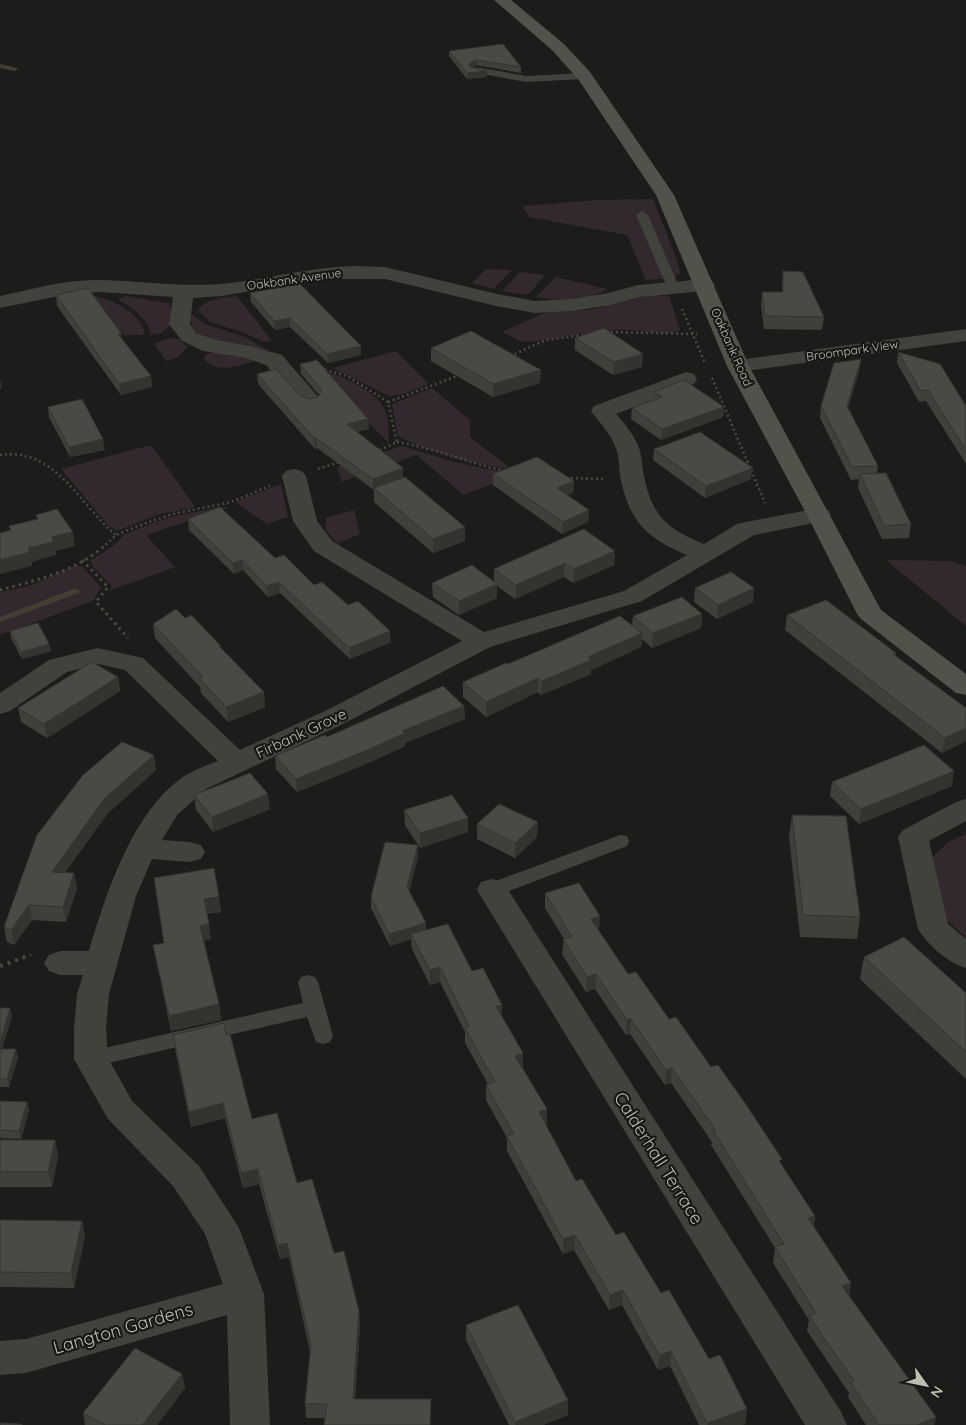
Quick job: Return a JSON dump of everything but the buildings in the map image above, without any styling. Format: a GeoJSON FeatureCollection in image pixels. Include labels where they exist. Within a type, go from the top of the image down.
{"type":"FeatureCollection","features":[{"type":"Feature","properties":{"kind":"street","name":"Oakbank Road"},"geometry":{"type":"LineString","coordinates":[[502,0],[558,47],[584,76],[665,195],[738,366],[870,614],[966,687]]}},
{"type":"Feature","properties":{"kind":"street","name":"Oakbank Avenue"},"geometry":{"type":"LineString","coordinates":[[0,302],[64,289],[100,286],[184,292],[221,290],[323,273],[385,273],[496,300],[535,307],[572,305],[611,299],[638,291],[705,285]]}},
{"type":"Feature","properties":{"kind":"street"},"geometry":{"type":"LineString","coordinates":[[184,292],[180,324],[189,337],[212,346],[250,352],[274,360],[310,400]]}},
{"type":"Feature","properties":{"kind":"street","name":"Broompark View"},"geometry":{"type":"LineString","coordinates":[[738,366],[963,341]]}},
{"type":"Feature","properties":{"kind":"street"},"geometry":{"type":"LineString","coordinates":[[686,378],[602,412],[627,446],[633,480],[641,508],[652,527],[670,539],[706,554]]}},
{"type":"Feature","properties":{"kind":"street"},"geometry":{"type":"LineString","coordinates":[[294,476],[304,521],[323,546],[481,641]]}},
{"type":"Feature","properties":{"kind":"street","name":"Firbank Grove"},"geometry":{"type":"LineString","coordinates":[[101,963],[121,896],[142,848],[167,808],[196,782],[333,718],[481,641],[632,596],[746,529],[774,522],[819,515]]}},
{"type":"Feature","properties":{"kind":"street"},"geometry":{"type":"LineString","coordinates":[[0,705],[58,666],[98,656],[134,664],[237,763]]}},
{"type":"Feature","properties":{"kind":"street"},"geometry":{"type":"LineString","coordinates":[[966,809],[913,837],[934,929],[966,957]]}},
{"type":"Feature","properties":{"kind":"street"},"geometry":{"type":"LineString","coordinates":[[142,848],[190,852]]}},
{"type":"Feature","properties":{"kind":"street","name":"Calderhall Terrace"},"geometry":{"type":"LineString","coordinates":[[492,890],[827,1425]]}},
{"type":"Feature","properties":{"kind":"street"},"geometry":{"type":"LineString","coordinates":[[60,963],[101,963],[93,994],[90,1028],[91,1059],[120,1110],[186,1176],[221,1228],[245,1294],[250,1425]]}},
{"type":"Feature","properties":{"kind":"street","name":"Langton Gardens"},"geometry":{"type":"LineString","coordinates":[[0,1358],[26,1356],[245,1294]]}},
{"type":"Feature","properties":{"kind":"lane"},"geometry":{"type":"LineString","coordinates":[[476,70],[526,80],[584,76]]}},
{"type":"Feature","properties":{"kind":"lane"},"geometry":{"type":"LineString","coordinates":[[642,215],[673,287]]}},
{"type":"Feature","properties":{"kind":"lane"},"geometry":{"type":"LineString","coordinates":[[492,890],[620,841]]}},
{"type":"Feature","properties":{"kind":"lane"},"geometry":{"type":"LineString","coordinates":[[308,982],[323,1036]]}},
{"type":"Feature","properties":{"kind":"lane"},"geometry":{"type":"LineString","coordinates":[[91,1059],[315,1008]]}},
{"type":"Feature","properties":{"kind":"path"},"geometry":{"type":"LineString","coordinates":[[673,287],[774,522]]}},
{"type":"Feature","properties":{"kind":"path"},"geometry":{"type":"LineString","coordinates":[[603,332],[726,335]]}},
{"type":"Feature","properties":{"kind":"path"},"geometry":{"type":"LineString","coordinates":[[508,357],[546,340],[593,333]]}},
{"type":"Feature","properties":{"kind":"path"},"geometry":{"type":"LineString","coordinates":[[287,374],[314,368],[328,369],[357,382],[388,402],[397,442]]}},
{"type":"Feature","properties":{"kind":"path"},"geometry":{"type":"LineString","coordinates":[[388,402],[462,374]]}},
{"type":"Feature","properties":{"kind":"path"},"geometry":{"type":"LineString","coordinates":[[377,451],[397,442],[414,445],[474,464],[511,472]]}},
{"type":"Feature","properties":{"kind":"path"},"geometry":{"type":"LineString","coordinates":[[0,455],[11,453],[38,459],[47,464],[55,470],[105,526],[116,535]]}},
{"type":"Feature","properties":{"kind":"path"},"geometry":{"type":"LineString","coordinates":[[0,590],[35,581],[82,560],[97,552],[116,535],[142,524],[173,514],[231,502],[294,476],[340,462]]}},
{"type":"Feature","properties":{"kind":"path"},"geometry":{"type":"LineString","coordinates":[[557,477],[633,480]]}},
{"type":"Feature","properties":{"kind":"path"},"geometry":{"type":"LineString","coordinates":[[82,560],[108,587],[96,602],[136,647],[124,662]]}},
{"type":"Feature","properties":{"kind":"shaded area"},"geometry":{"type":"Polygon","coordinates":[[[653,199],[678,263],[680,273],[673,278],[646,280],[627,235],[529,217],[522,206],[597,200],[653,199]]]}},
{"type":"Feature","properties":{"kind":"shaded area"},"geometry":{"type":"Polygon","coordinates":[[[486,269],[512,270],[493,289],[472,283],[486,269]]]}},
{"type":"Feature","properties":{"kind":"shaded area"},"geometry":{"type":"Polygon","coordinates":[[[520,272],[545,275],[528,295],[502,291],[520,272]]]}},
{"type":"Feature","properties":{"kind":"shaded area"},"geometry":{"type":"Polygon","coordinates":[[[556,277],[607,289],[582,298],[554,299],[536,297],[556,277]]]}},
{"type":"Feature","properties":{"kind":"shaded area"},"geometry":{"type":"Polygon","coordinates":[[[649,295],[669,296],[680,330],[670,333],[630,330],[604,331],[529,342],[520,341],[502,332],[544,313],[595,309],[649,295]]]}},
{"type":"Feature","properties":{"kind":"shaded area"},"geometry":{"type":"Polygon","coordinates":[[[94,296],[109,300],[126,309],[139,321],[144,335],[123,335],[94,296]]]}},
{"type":"Feature","properties":{"kind":"shaded area"},"geometry":{"type":"Polygon","coordinates":[[[127,296],[168,303],[171,307],[170,326],[161,333],[150,335],[148,325],[144,320],[134,310],[119,300],[127,296]]]}},
{"type":"Feature","properties":{"kind":"shaded area"},"geometry":{"type":"Polygon","coordinates":[[[237,296],[271,340],[264,342],[210,322],[198,311],[205,303],[210,301],[237,296]]]}},
{"type":"Feature","properties":{"kind":"shaded area"},"geometry":{"type":"Polygon","coordinates":[[[190,313],[205,324],[245,337],[269,351],[218,341],[199,334],[192,329],[190,313]]]}},
{"type":"Feature","properties":{"kind":"shaded area"},"geometry":{"type":"Polygon","coordinates":[[[169,338],[179,339],[187,347],[178,357],[166,361],[154,344],[169,338]]]}},
{"type":"Feature","properties":{"kind":"shaded area"},"geometry":{"type":"Polygon","coordinates":[[[396,351],[429,384],[400,395],[389,396],[333,368],[396,351]]]}},
{"type":"Feature","properties":{"kind":"shaded area"},"geometry":{"type":"Polygon","coordinates":[[[223,352],[255,361],[235,367],[221,368],[209,364],[204,359],[206,354],[223,352]]]}},
{"type":"Feature","properties":{"kind":"shaded area"},"geometry":{"type":"Polygon","coordinates":[[[322,370],[357,384],[380,402],[387,416],[389,443],[355,409],[322,370]]]}},
{"type":"Feature","properties":{"kind":"shaded area"},"geometry":{"type":"Polygon","coordinates":[[[432,388],[470,420],[470,437],[511,469],[483,465],[453,457],[424,448],[398,436],[392,404],[432,388]]]}},
{"type":"Feature","properties":{"kind":"shaded area"},"geometry":{"type":"Polygon","coordinates":[[[151,445],[195,507],[157,515],[117,531],[108,525],[61,469],[151,445]]]}},
{"type":"Feature","properties":{"kind":"shaded area"},"geometry":{"type":"Polygon","coordinates":[[[402,446],[454,462],[516,475],[464,495],[416,455],[342,482],[337,469],[339,466],[402,446]]]}},
{"type":"Feature","properties":{"kind":"shaded area"},"geometry":{"type":"Polygon","coordinates":[[[281,484],[288,517],[267,524],[235,502],[281,484]]]}},
{"type":"Feature","properties":{"kind":"shaded area"},"geometry":{"type":"Polygon","coordinates":[[[219,507],[230,507],[146,535],[175,567],[109,591],[112,586],[93,567],[90,561],[113,546],[124,535],[142,527],[167,518],[219,507]]]}},
{"type":"Feature","properties":{"kind":"shaded area"},"geometry":{"type":"Polygon","coordinates":[[[354,510],[360,534],[337,543],[326,531],[326,518],[354,510]]]}},
{"type":"Feature","properties":{"kind":"shaded area"},"geometry":{"type":"Polygon","coordinates":[[[886,560],[951,561],[966,566],[966,626],[886,560]]]}},
{"type":"Feature","properties":{"kind":"shaded area"},"geometry":{"type":"Polygon","coordinates":[[[77,565],[83,567],[101,588],[93,601],[0,635],[0,592],[29,586],[77,565]]]}},
{"type":"Feature","properties":{"kind":"shaded area"},"geometry":{"type":"Polygon","coordinates":[[[966,834],[966,938],[945,918],[933,857],[948,842],[966,834]]]}},
{"type":"Feature","properties":{"kind":"waterway"},"geometry":{"type":"LineString","coordinates":[[0,66],[15,69]]}},
{"type":"Feature","properties":{"kind":"waterway"},"geometry":{"type":"LineString","coordinates":[[0,620],[76,591]]}}]}
